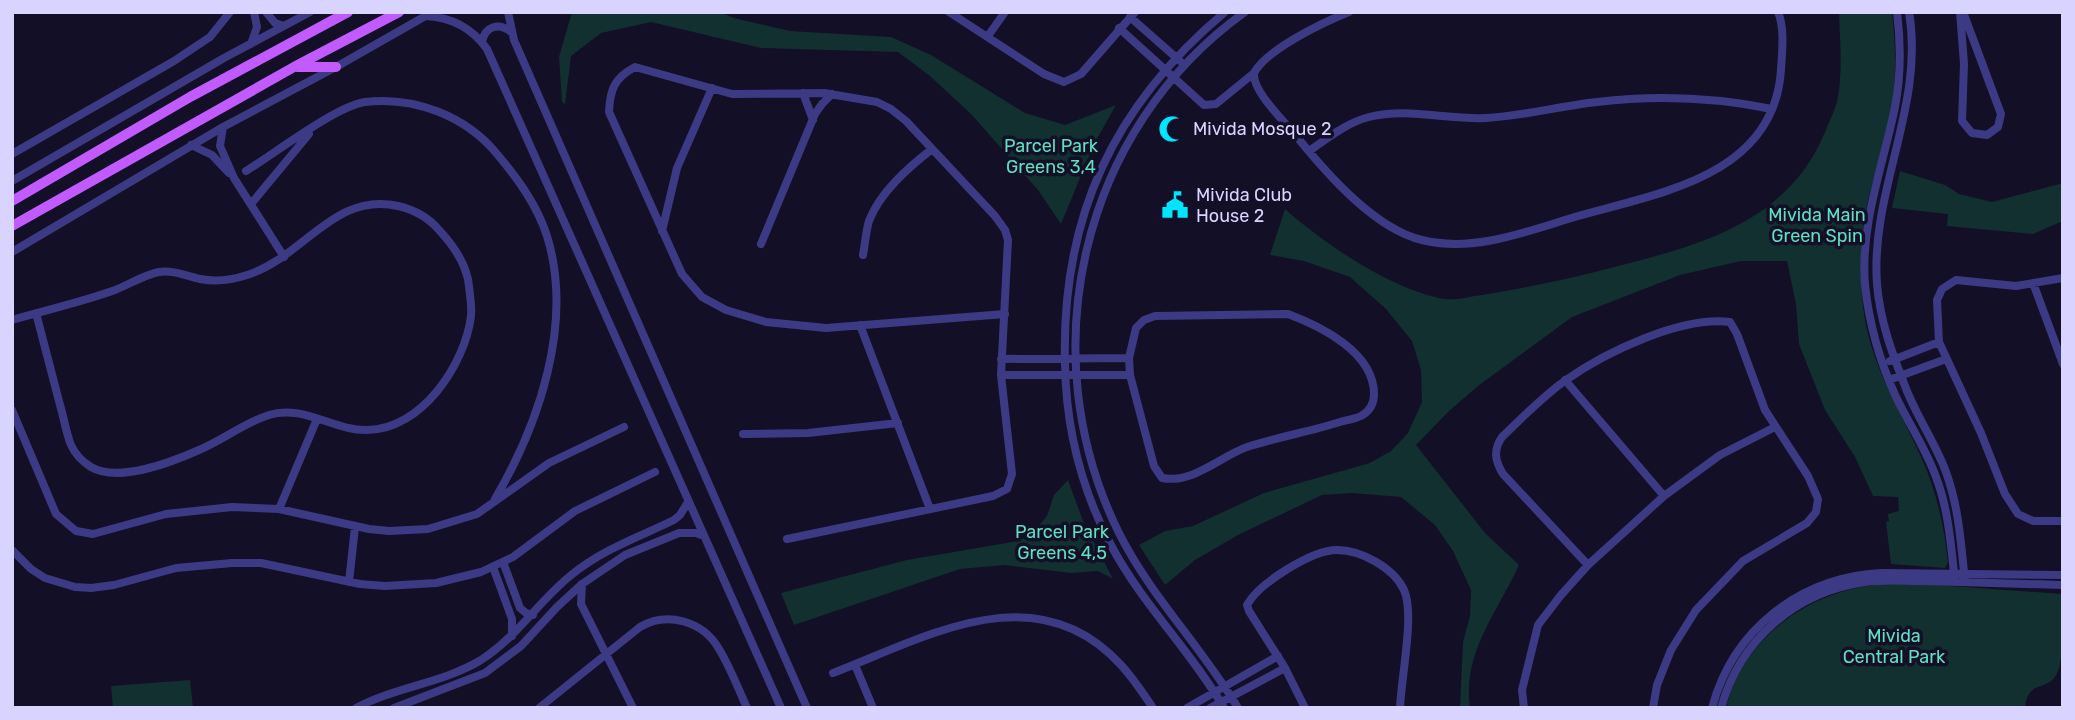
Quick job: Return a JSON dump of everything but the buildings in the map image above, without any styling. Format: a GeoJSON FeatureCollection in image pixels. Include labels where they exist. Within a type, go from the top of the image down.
{"type":"FeatureCollection","features":[{"type":"Feature","properties":{"kind":"main road"},"geometry":{"type":"LineString","coordinates":[[12,201],[201,91],[348,12]]}},
{"type":"Feature","properties":{"kind":"main road"},"geometry":{"type":"LineString","coordinates":[[12,226],[294,67],[399,12]]}},
{"type":"Feature","properties":{"kind":"main road"},"geometry":{"type":"LineString","coordinates":[[294,67],[336,67]]}},
{"type":"Feature","properties":{"kind":"street"},"geometry":{"type":"LineString","coordinates":[[12,154],[210,37],[230,12]]}},
{"type":"Feature","properties":{"kind":"street"},"geometry":{"type":"LineString","coordinates":[[251,44],[257,27],[254,12]]}},
{"type":"Feature","properties":{"kind":"street"},"geometry":{"type":"LineString","coordinates":[[266,12],[275,23],[284,26]]}},
{"type":"Feature","properties":{"kind":"street"},"geometry":{"type":"LineString","coordinates":[[12,181],[310,12]]}},
{"type":"Feature","properties":{"kind":"street"},"geometry":{"type":"LineString","coordinates":[[508,12],[511,33],[807,708]]}},
{"type":"Feature","properties":{"kind":"street"},"geometry":{"type":"LineString","coordinates":[[949,12],[1044,74],[1064,82],[1081,74],[1132,15],[1185,65]]}},
{"type":"Feature","properties":{"kind":"street"},"geometry":{"type":"LineString","coordinates":[[988,36],[1005,12]]}},
{"type":"Feature","properties":{"kind":"street"},"geometry":{"type":"LineString","coordinates":[[1222,704],[1193,659],[1144,598],[1111,546],[1087,489],[1067,408],[1064,321],[1073,248],[1087,202],[1117,136],[1150,87],[1176,58],[1225,12]]}},
{"type":"Feature","properties":{"kind":"street"},"geometry":{"type":"LineString","coordinates":[[1238,708],[1203,653],[1151,586],[1119,533],[1088,451],[1081,419],[1074,359],[1079,286],[1094,220],[1124,152],[1148,111],[1175,76],[1216,34],[1245,12]]}},
{"type":"Feature","properties":{"kind":"street"},"geometry":{"type":"LineString","coordinates":[[1119,28],[1175,76],[1199,102],[1210,106],[1288,43],[1349,12]]}},
{"type":"Feature","properties":{"kind":"street"},"geometry":{"type":"LineString","coordinates":[[1254,73],[1256,87],[1309,151],[1367,211],[1392,229],[1422,240],[1467,243],[1504,237],[1676,188],[1704,178],[1728,162],[1764,125],[1772,109],[1780,76],[1782,26],[1778,12]]}},
{"type":"Feature","properties":{"kind":"street"},"geometry":{"type":"LineString","coordinates":[[1897,12],[1900,56],[1897,91],[1871,205],[1865,247],[1865,281],[1868,308],[1889,380],[1937,477],[1959,578]]}},
{"type":"Feature","properties":{"kind":"street"},"geometry":{"type":"LineString","coordinates":[[1909,12],[1912,53],[1910,86],[1884,201],[1877,256],[1880,309],[1894,359],[1946,472],[1959,519],[1959,578]]}},
{"type":"Feature","properties":{"kind":"street"},"geometry":{"type":"LineString","coordinates":[[1961,12],[2001,114],[1998,127],[1987,135],[1972,133],[1961,117],[1964,64],[1961,12]]}},
{"type":"Feature","properties":{"kind":"street"},"geometry":{"type":"LineString","coordinates":[[12,252],[191,145],[429,14],[457,22],[482,42],[496,69],[781,708]]}},
{"type":"Feature","properties":{"kind":"street"},"geometry":{"type":"LineString","coordinates":[[482,42],[485,32],[495,26],[502,26],[511,33]]}},
{"type":"Feature","properties":{"kind":"street"},"geometry":{"type":"LineString","coordinates":[[787,539],[993,496],[1007,489],[1012,474],[1001,375],[1001,359],[1005,314],[1008,251],[1005,230],[906,121],[877,102],[832,94],[732,94],[635,67],[622,74],[610,89],[609,112],[681,274],[702,297],[726,310],[766,322],[826,328],[1005,314]]}},
{"type":"Feature","properties":{"kind":"street"},"geometry":{"type":"LineString","coordinates":[[662,232],[677,168],[712,88]]}},
{"type":"Feature","properties":{"kind":"street"},"geometry":{"type":"LineString","coordinates":[[803,93],[813,120]]}},
{"type":"Feature","properties":{"kind":"street"},"geometry":{"type":"LineString","coordinates":[[761,244],[813,120],[822,104],[832,94]]}},
{"type":"Feature","properties":{"kind":"street"},"geometry":{"type":"LineString","coordinates":[[1309,151],[1348,125],[1369,117],[1392,113],[1457,118],[1492,117],[1595,102],[1652,97],[1716,100],[1772,109]]}},
{"type":"Feature","properties":{"kind":"street"},"geometry":{"type":"LineString","coordinates":[[246,172],[344,108],[364,102],[414,104],[441,112],[466,125],[489,144],[531,199],[547,236],[555,275],[555,316],[549,366],[536,415],[517,461],[492,505]]}},
{"type":"Feature","properties":{"kind":"street"},"geometry":{"type":"LineString","coordinates":[[223,127],[220,146],[234,178],[284,257]]}},
{"type":"Feature","properties":{"kind":"street"},"geometry":{"type":"LineString","coordinates":[[251,204],[314,128]]}},
{"type":"Feature","properties":{"kind":"street"},"geometry":{"type":"LineString","coordinates":[[191,145],[212,155],[234,178]]}},
{"type":"Feature","properties":{"kind":"street"},"geometry":{"type":"LineString","coordinates":[[863,255],[869,221],[903,171],[932,149]]}},
{"type":"Feature","properties":{"kind":"street"},"geometry":{"type":"LineString","coordinates":[[12,320],[114,290],[149,274],[164,271],[179,272],[202,279],[226,280],[249,275],[284,257],[343,211],[365,205],[388,204],[410,209],[430,220],[454,246],[468,279],[471,315],[463,349],[427,405],[409,419],[388,428],[365,431],[299,414],[278,413],[258,420],[199,450],[148,468],[111,474],[99,471],[78,456],[71,446],[36,313]]}},
{"type":"Feature","properties":{"kind":"street"},"geometry":{"type":"LineString","coordinates":[[2063,278],[2016,286],[1956,280],[1942,289],[1937,300],[1939,342],[1981,433],[2005,494],[2018,514],[2034,521],[2063,521]]}},
{"type":"Feature","properties":{"kind":"street"},"geometry":{"type":"LineString","coordinates":[[2033,283],[2063,364]]}},
{"type":"Feature","properties":{"kind":"street"},"geometry":{"type":"LineString","coordinates":[[1288,314],[1316,326],[1352,351],[1373,384],[1373,403],[1361,416],[1244,448],[1184,478],[1172,480],[1162,478],[1154,466],[1130,375],[1129,358],[1136,328],[1144,320],[1156,316],[1288,314]]}},
{"type":"Feature","properties":{"kind":"street"},"geometry":{"type":"LineString","coordinates":[[1588,565],[1503,474],[1498,465],[1497,445],[1502,437],[1565,380],[1616,350],[1683,326],[1713,320],[1730,322],[1737,334],[1752,379],[1775,427],[1808,476],[1818,499],[1816,512],[1807,523],[1743,561],[1696,610],[1671,650],[1657,685],[1653,708]]}},
{"type":"Feature","properties":{"kind":"street"},"geometry":{"type":"LineString","coordinates":[[860,325],[930,509]]}},
{"type":"Feature","properties":{"kind":"street"},"geometry":{"type":"LineString","coordinates":[[1884,363],[1939,342]]}},
{"type":"Feature","properties":{"kind":"street"},"geometry":{"type":"LineString","coordinates":[[1001,359],[1129,358]]}},
{"type":"Feature","properties":{"kind":"street"},"geometry":{"type":"LineString","coordinates":[[1889,380],[1946,359]]}},
{"type":"Feature","properties":{"kind":"street"},"geometry":{"type":"LineString","coordinates":[[1001,375],[1130,375]]}},
{"type":"Feature","properties":{"kind":"street"},"geometry":{"type":"LineString","coordinates":[[1565,380],[1664,496]]}},
{"type":"Feature","properties":{"kind":"street"},"geometry":{"type":"LineString","coordinates":[[12,410],[51,506],[62,521],[76,531],[93,534],[166,514],[199,509],[279,509],[355,527],[389,531],[428,529],[464,520],[492,505],[549,463],[624,427]]}},
{"type":"Feature","properties":{"kind":"street"},"geometry":{"type":"LineString","coordinates":[[279,509],[317,419]]}},
{"type":"Feature","properties":{"kind":"street"},"geometry":{"type":"LineString","coordinates":[[743,434],[808,433],[898,424]]}},
{"type":"Feature","properties":{"kind":"street"},"geometry":{"type":"LineString","coordinates":[[1524,708],[1522,690],[1538,625],[1588,565],[1664,496],[1720,455],[1775,427]]}},
{"type":"Feature","properties":{"kind":"street"},"geometry":{"type":"LineString","coordinates":[[12,551],[45,578],[75,587],[114,585],[176,568],[232,562],[261,563],[349,582],[385,586],[423,584],[461,578],[493,567],[525,549],[575,511],[655,472]]}},
{"type":"Feature","properties":{"kind":"street"},"geometry":{"type":"LineString","coordinates":[[356,708],[478,662],[512,636],[569,577],[619,544],[674,520],[688,502]]}},
{"type":"Feature","properties":{"kind":"street"},"geometry":{"type":"LineString","coordinates":[[349,582],[355,527]]}},
{"type":"Feature","properties":{"kind":"street"},"geometry":{"type":"LineString","coordinates":[[653,529],[658,541]]}},
{"type":"Feature","properties":{"kind":"street"},"geometry":{"type":"LineString","coordinates":[[394,708],[471,680],[500,663],[582,584],[625,555],[679,533],[704,536]]}},
{"type":"Feature","properties":{"kind":"street"},"geometry":{"type":"LineString","coordinates":[[1305,708],[1285,668],[1247,605],[1280,575],[1303,562],[1336,550],[1358,553],[1379,564],[1404,590],[1408,609],[1400,708]]}},
{"type":"Feature","properties":{"kind":"street"},"geometry":{"type":"LineString","coordinates":[[503,562],[520,608],[526,614],[533,615]]}},
{"type":"Feature","properties":{"kind":"street"},"geometry":{"type":"LineString","coordinates":[[493,567],[512,619],[512,636]]}},
{"type":"Feature","properties":{"kind":"street"},"geometry":{"type":"LineString","coordinates":[[1712,708],[1722,680],[1740,648],[1765,619],[1798,596],[1828,582],[1860,574],[2063,585]]}},
{"type":"Feature","properties":{"kind":"street"},"geometry":{"type":"LineString","coordinates":[[1721,708],[1734,673],[1748,650],[1773,623],[1805,601],[1865,582],[2063,575]]}},
{"type":"Feature","properties":{"kind":"street"},"geometry":{"type":"LineString","coordinates":[[582,584],[581,604],[633,708]]}},
{"type":"Feature","properties":{"kind":"street"},"geometry":{"type":"LineString","coordinates":[[833,673],[972,621],[1009,616],[1044,619],[1080,632],[1106,651],[1120,664],[1153,708]]}},
{"type":"Feature","properties":{"kind":"street"},"geometry":{"type":"LineString","coordinates":[[539,708],[606,653],[649,622],[662,618],[690,622],[705,632],[718,646],[747,708]]}},
{"type":"Feature","properties":{"kind":"street"},"geometry":{"type":"LineString","coordinates":[[1187,708],[1278,656]]}},
{"type":"Feature","properties":{"kind":"street"},"geometry":{"type":"LineString","coordinates":[[855,664],[873,708]]}},
{"type":"Feature","properties":{"kind":"street"},"geometry":{"type":"LineString","coordinates":[[1210,708],[1222,704],[1231,695],[1285,668]]}},
{"type":"Feature","properties":{"kind":"street"},"geometry":{"type":"LineString","coordinates":[[400,692],[405,704]]}},
{"type":"Feature","properties":{"kind":"green space","name":"Parcel Park Greens 3,4"},"geometry":{"type":"Polygon","coordinates":[[[572,12],[720,12],[734,18],[790,31],[891,37],[931,55],[1025,113],[1065,125],[1116,105],[1094,144],[1061,224],[1038,190],[971,114],[930,76],[898,52],[761,48],[651,22],[601,33],[571,56],[565,104],[562,102],[559,57],[572,12]]]}},
{"type":"Feature","properties":{"kind":"green space","name":"Mivida Main Green Spin"},"geometry":{"type":"Polygon","coordinates":[[[1839,12],[1892,12],[1894,92],[1864,221],[1861,264],[1863,306],[1866,327],[1886,385],[1932,484],[1944,536],[1948,562],[1945,568],[1891,564],[1886,522],[1889,521],[1888,514],[1899,511],[1898,497],[1873,496],[1855,457],[1825,410],[1799,344],[1796,304],[1787,261],[1741,261],[1680,275],[1572,317],[1478,386],[1416,445],[1485,533],[1519,565],[1476,651],[1469,688],[1470,708],[1460,708],[1463,642],[1470,616],[1471,590],[1453,551],[1435,525],[1401,497],[1352,493],[1322,495],[1238,535],[1195,560],[1165,585],[1139,545],[1165,531],[1193,526],[1264,493],[1370,463],[1391,451],[1408,433],[1422,402],[1421,370],[1412,341],[1386,309],[1350,277],[1304,261],[1270,255],[1285,209],[1339,251],[1382,276],[1425,294],[1450,299],[1496,293],[1591,273],[1695,244],[1758,213],[1784,192],[1807,165],[1837,102],[1841,69],[1839,12]]]}},
{"type":"Feature","properties":{"kind":"green space"},"geometry":{"type":"Polygon","coordinates":[[[1900,171],[1945,185],[1959,194],[1992,202],[2063,183],[2063,221],[2033,234],[1947,226],[1948,214],[1892,208],[1900,171]]]}},
{"type":"Feature","properties":{"kind":"green space","name":"Parcel Park Greens 4,5"},"geometry":{"type":"Polygon","coordinates":[[[1068,480],[1083,521],[1113,579],[1098,571],[1071,573],[1004,565],[960,569],[794,625],[781,593],[907,560],[1018,541],[1031,535],[1047,516],[1054,495],[1068,480]]]}},
{"type":"Feature","properties":{"kind":"green space","name":"Mivida Central Park"},"geometry":{"type":"Polygon","coordinates":[[[1880,584],[1922,584],[2063,594],[2063,654],[2054,678],[2030,692],[2025,708],[1726,708],[1746,661],[1780,624],[1802,610],[1824,598],[1849,590],[1880,584]]]}},
{"type":"Feature","properties":{"kind":"green space"},"geometry":{"type":"Polygon","coordinates":[[[190,680],[193,708],[113,708],[111,686],[190,680]]]}},
{"type":"Feature","properties":{"kind":"place","name":"Mivida Mosque 2"},"geometry":{"type":"Point","coordinates":[1172,129]}},
{"type":"Feature","properties":{"kind":"place","name":"Mivida Club House 2"},"geometry":{"type":"Point","coordinates":[1175,205]}}]}
